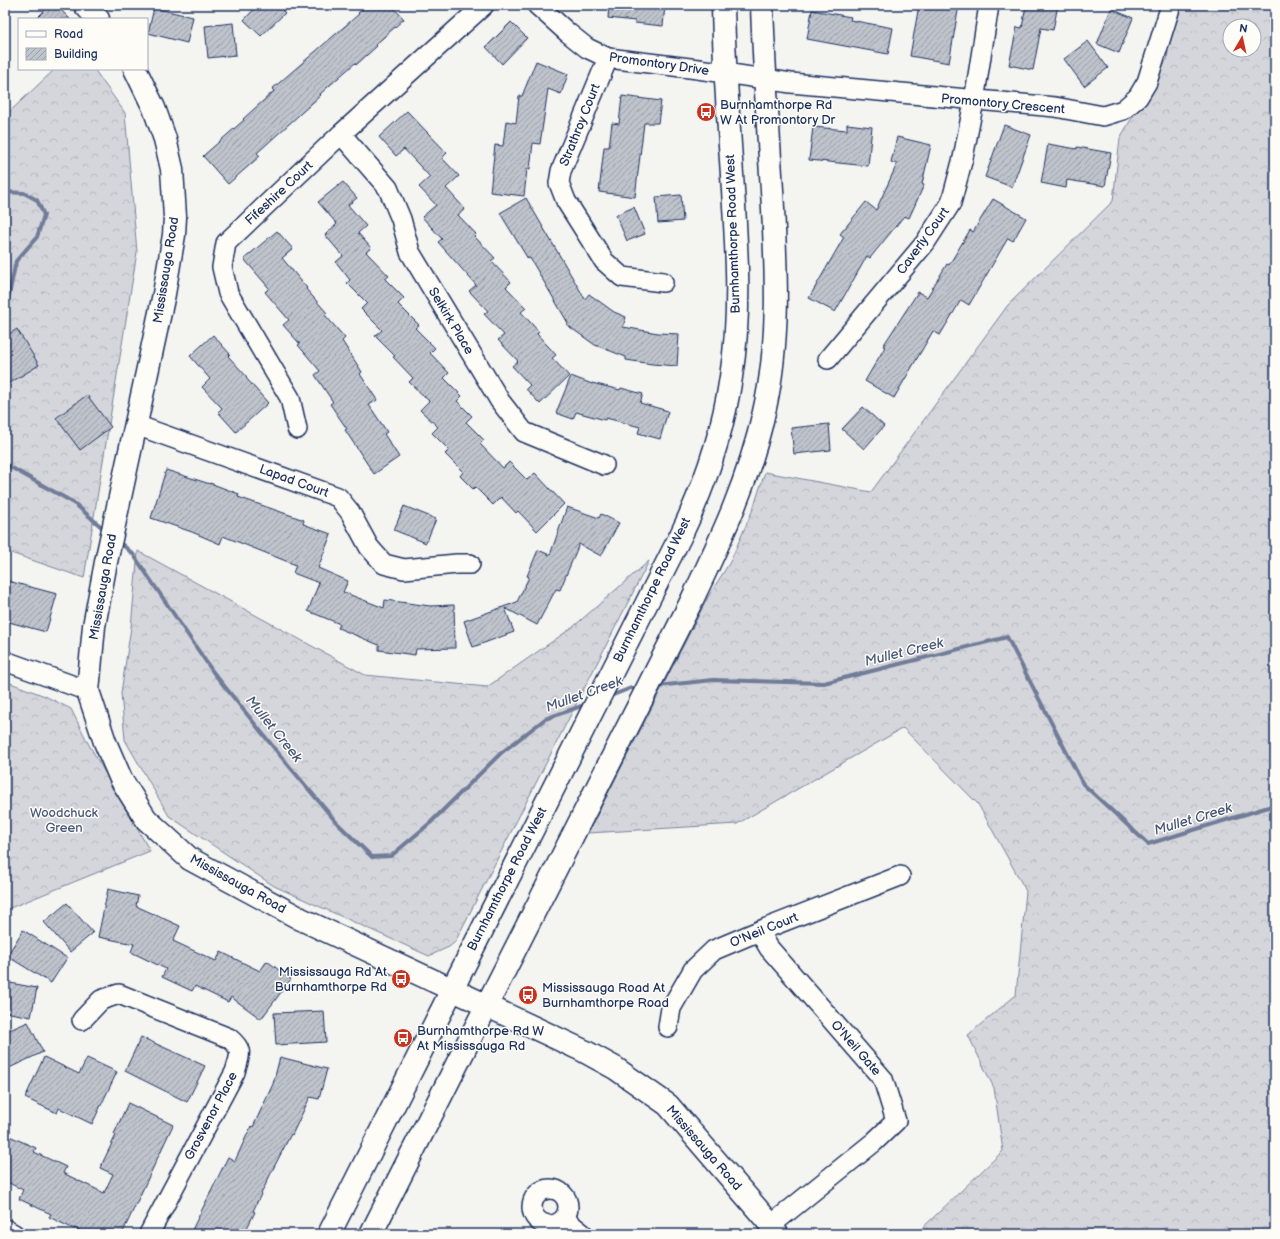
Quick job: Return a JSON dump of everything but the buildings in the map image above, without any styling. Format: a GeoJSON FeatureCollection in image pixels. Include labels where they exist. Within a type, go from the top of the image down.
{"type":"FeatureCollection","features":[{"type":"Feature","properties":{"kind":"main road"},"geometry":{"type":"LineString","coordinates":[[85,5],[97,18]]}},
{"type":"Feature","properties":{"kind":"main road","name":"Burnhamthorpe Road West"},"geometry":{"type":"LineString","coordinates":[[329,1234],[688,520],[702,487],[720,430],[731,377],[736,335],[738,269],[723,5]]}},
{"type":"Feature","properties":{"kind":"main road"},"geometry":{"type":"LineString","coordinates":[[371,1234],[690,604],[722,538],[744,485],[762,424],[771,373],[775,335],[776,273],[762,5]]}},
{"type":"Feature","properties":{"kind":"main road","name":"Mississauga Road"},"geometry":{"type":"LineString","coordinates":[[135,70],[154,108],[165,139],[172,169],[175,217],[174,235],[164,294],[106,562],[94,626],[88,691],[104,742],[121,779],[146,819],[190,859],[301,919],[584,1051],[615,1068],[668,1106],[774,1230]]}},
{"type":"Feature","properties":{"kind":"street","name":"Fifeshire Court"},"geometry":{"type":"LineString","coordinates":[[297,429],[290,398],[228,293],[222,267],[226,243],[341,134],[484,5]]}},
{"type":"Feature","properties":{"kind":"street","name":"Promontory Drive"},"geometry":{"type":"LineString","coordinates":[[537,5],[587,48],[608,58],[766,79]]}},
{"type":"Feature","properties":{"kind":"street","name":"Caverly Court"},"geometry":{"type":"LineString","coordinates":[[828,358],[925,243],[951,203],[963,158],[974,101],[989,5]]}},
{"type":"Feature","properties":{"kind":"street","name":"Promontory Crescent"},"geometry":{"type":"LineString","coordinates":[[766,79],[974,101],[1055,107],[1103,116],[1123,110],[1138,97],[1147,82],[1171,5]]}},
{"type":"Feature","properties":{"kind":"street","name":"Strathroy Court"},"geometry":{"type":"LineString","coordinates":[[608,58],[561,171],[559,183],[566,200],[604,261],[622,277],[662,282]]}},
{"type":"Feature","properties":{"kind":"street","name":"Selkirk Place"},"geometry":{"type":"LineString","coordinates":[[341,134],[388,188],[401,220],[410,252],[500,401],[524,432],[604,465]]}},
{"type":"Feature","properties":{"kind":"street","name":"Lapad Court"},"geometry":{"type":"LineString","coordinates":[[136,425],[338,497],[350,512],[369,547],[384,564],[404,570],[470,564]]}},
{"type":"Feature","properties":{"kind":"street"},"geometry":{"type":"LineString","coordinates":[[5,661],[88,691]]}},
{"type":"Feature","properties":{"kind":"street","name":"O'Neil Court"},"geometry":{"type":"LineString","coordinates":[[668,1027],[671,1008],[693,970],[714,950],[900,876]]}},
{"type":"Feature","properties":{"kind":"street","name":"O'Neil Gate"},"geometry":{"type":"LineString","coordinates":[[759,931],[769,948],[883,1079],[896,1121],[774,1230]]}},
{"type":"Feature","properties":{"kind":"street","name":"Grosvenor Place"},"geometry":{"type":"LineString","coordinates":[[82,1020],[101,1000],[119,994],[229,1038],[238,1046],[240,1054],[235,1072],[149,1234]]}},
{"type":"Feature","properties":{"kind":"street"},"geometry":{"type":"LineString","coordinates":[[564,1219],[583,1234]]}},
{"type":"Feature","properties":{"kind":"street"},"geometry":{"type":"LineString","coordinates":[[5,1229],[14,1234]]}},
{"type":"Feature","properties":{"kind":"green space"},"geometry":{"type":"Polygon","coordinates":[[[1175,5],[1275,5],[1275,1234],[916,1234],[1003,1151],[994,1088],[968,1035],[1016,995],[1026,891],[978,804],[903,728],[737,824],[588,833],[708,597],[730,562],[753,509],[765,472],[871,492],[1008,305],[1113,201],[1120,138],[1167,59],[1175,5]]]}},
{"type":"Feature","properties":{"kind":"green space"},"geometry":{"type":"Polygon","coordinates":[[[54,70],[95,70],[125,113],[137,252],[84,578],[5,551],[5,116],[54,70]]]}},
{"type":"Feature","properties":{"kind":"green space"},"geometry":{"type":"Polygon","coordinates":[[[138,551],[365,675],[487,687],[573,627],[649,561],[455,942],[449,947],[429,956],[274,886],[169,816],[125,740],[121,693],[131,627],[138,551]]]}},
{"type":"Feature","properties":{"kind":"green space","name":"Woodchuck Green"},"geometry":{"type":"Polygon","coordinates":[[[5,681],[45,696],[71,709],[88,743],[150,851],[5,910],[5,681]]]}},
{"type":"Feature","properties":{"kind":"waterway","name":"Mullet Creek"},"geometry":{"type":"LineString","coordinates":[[5,192],[24,193],[37,200],[44,215],[37,237],[16,261],[8,300],[5,304]]}},
{"type":"Feature","properties":{"kind":"waterway","name":"Mullet Creek"},"geometry":{"type":"LineString","coordinates":[[5,464],[74,503],[106,531]]}},
{"type":"Feature","properties":{"kind":"waterway","name":"Mullet Creek"},"geometry":{"type":"LineString","coordinates":[[117,540],[133,554],[213,672],[337,823],[372,857],[391,856],[430,823],[501,753],[545,719],[587,704]]}},
{"type":"Feature","properties":{"kind":"waterway","name":"Mullet Creek"},"geometry":{"type":"LineString","coordinates":[[657,686],[713,680],[824,683],[1007,637],[1083,784],[1148,844],[1275,805]]}},
{"type":"Feature","properties":{"kind":"waterway","name":"Mullet Creek"},"geometry":{"type":"LineString","coordinates":[[608,697],[631,688],[640,688]]}},
{"type":"Feature","properties":{"kind":"place","name":"Burnhamthorpe Rd W At Promontory Dr"},"geometry":{"type":"Point","coordinates":[706,112]}},
{"type":"Feature","properties":{"kind":"place","name":"Mississauga Rd At Burnhamthorpe Rd"},"geometry":{"type":"Point","coordinates":[401,979]}},
{"type":"Feature","properties":{"kind":"place","name":"Mississauga Road At Burnhamthorpe Road"},"geometry":{"type":"Point","coordinates":[528,995]}},
{"type":"Feature","properties":{"kind":"place","name":"Burnhamthorpe Rd W At Mississauga Rd"},"geometry":{"type":"Point","coordinates":[403,1038]}}]}
